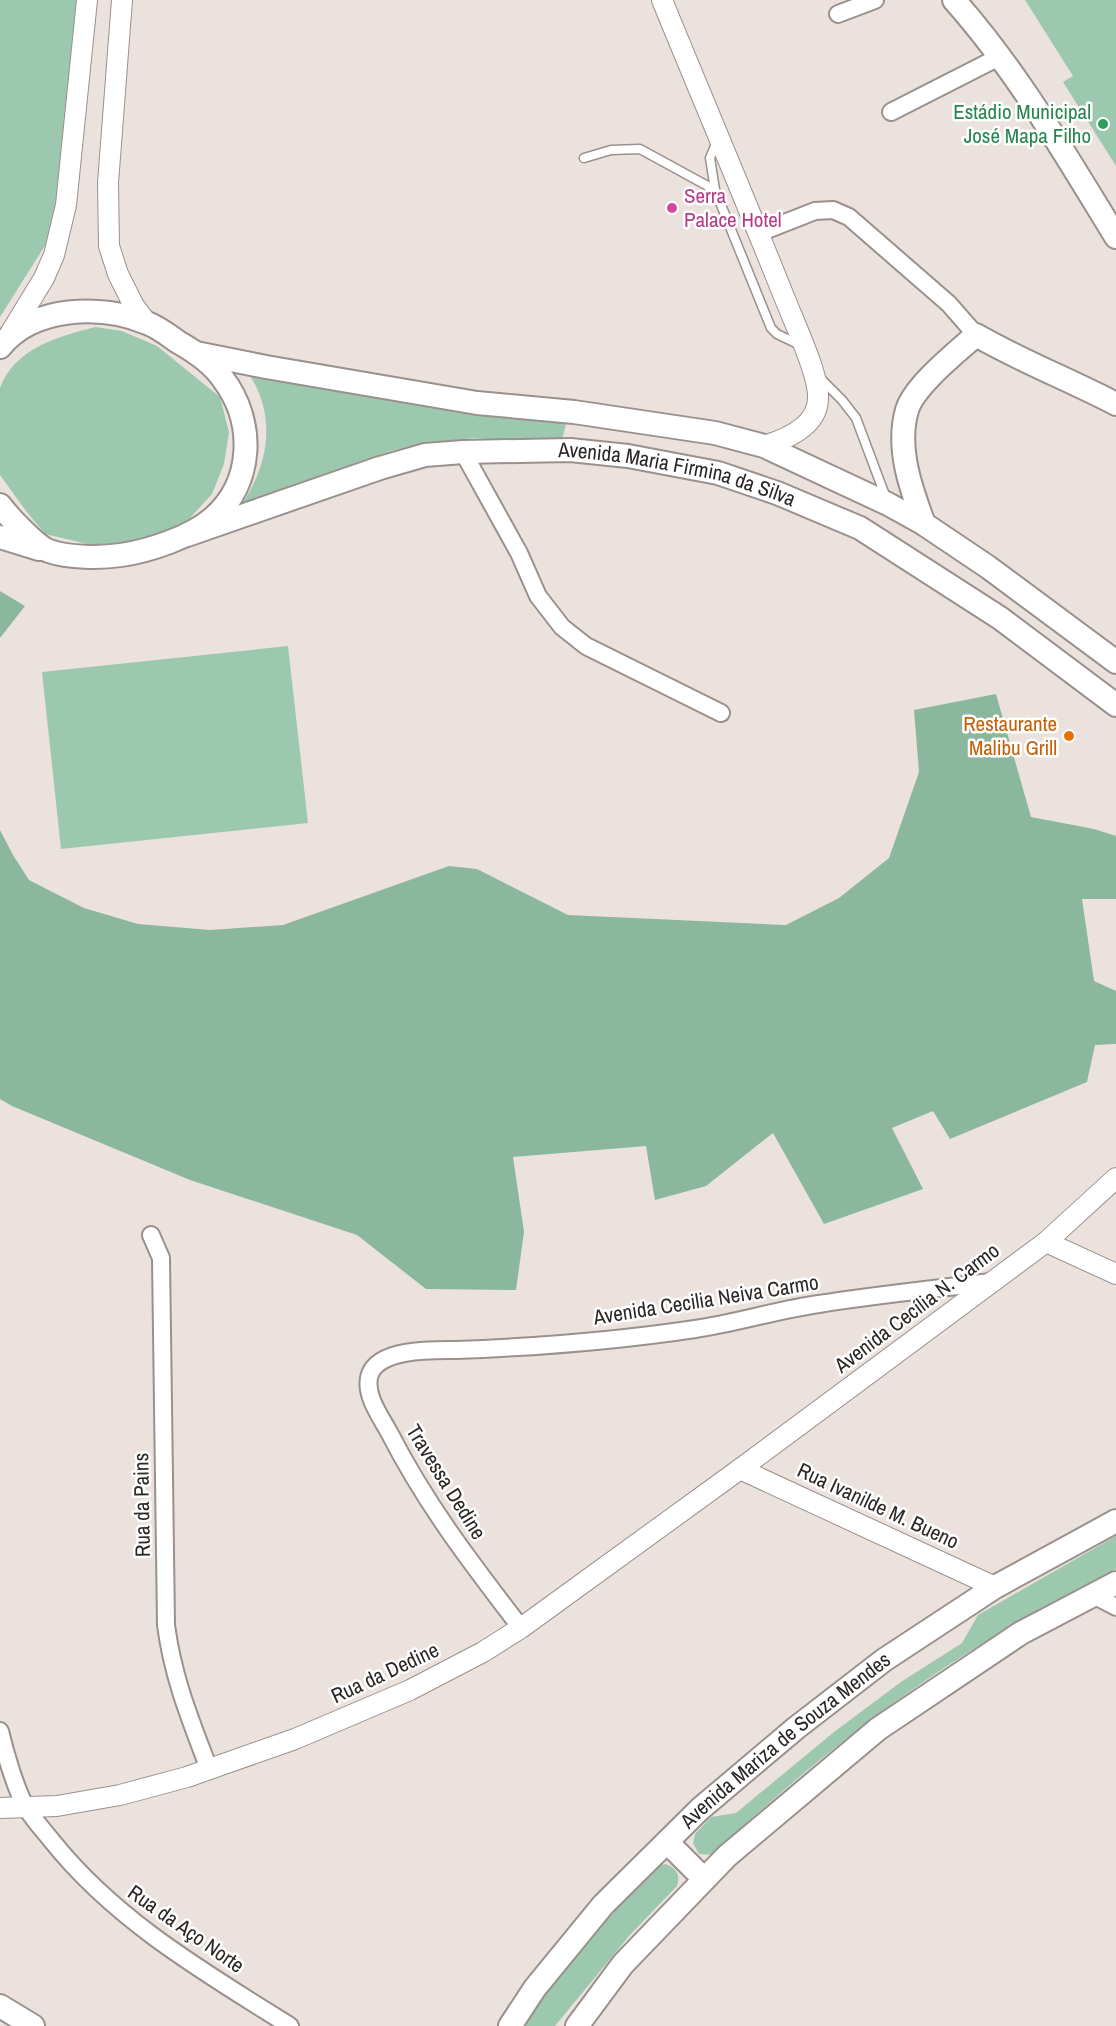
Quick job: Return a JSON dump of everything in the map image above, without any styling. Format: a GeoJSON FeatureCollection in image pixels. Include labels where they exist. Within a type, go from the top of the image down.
{"type":"FeatureCollection","features":[{"type":"Feature","properties":{"kind":"main road"},"geometry":{"type":"LineString","coordinates":[[956,1],[1001,56],[1116,237]]}},
{"type":"Feature","properties":{"kind":"main road"},"geometry":{"type":"LineString","coordinates":[[0,537],[48,551],[96,558],[132,553],[187,535],[213,518],[229,500],[243,472],[247,439],[241,409],[223,378],[196,353],[147,323],[107,312],[69,311],[39,319],[4,343]]}},
{"type":"Feature","properties":{"kind":"main road"},"geometry":{"type":"LineString","coordinates":[[924,524],[910,486],[906,466],[904,442],[907,409],[923,385],[976,334],[1009,353],[1116,404]]}},
{"type":"Feature","properties":{"kind":"main road","name":"Avenida Maria Firmina da Silva"},"geometry":{"type":"LineString","coordinates":[[196,353],[477,403],[574,412],[715,433],[764,446],[924,524],[988,567],[1116,662]]}},
{"type":"Feature","properties":{"kind":"main road"},"geometry":{"type":"LineString","coordinates":[[570,450],[574,412]]}},
{"type":"Feature","properties":{"kind":"main road","name":"Avenida Maria Firmina da Silva"},"geometry":{"type":"LineString","coordinates":[[187,535],[380,468],[426,455],[570,450],[628,456],[718,473],[777,493],[860,528],[1000,618],[1116,705]]}},
{"type":"Feature","properties":{"kind":"main road"},"geometry":{"type":"LineString","coordinates":[[860,528],[879,501]]}},
{"type":"Feature","properties":{"kind":"main road"},"geometry":{"type":"LineString","coordinates":[[0,505],[9,518],[48,551]]}},
{"type":"Feature","properties":{"kind":"main road","name":"Avenida Mariza de Souza Mendes"},"geometry":{"type":"LineString","coordinates":[[510,2026],[535,1988],[603,1905],[700,1809],[796,1728],[884,1660],[995,1587],[1116,1521]]}},
{"type":"Feature","properties":{"kind":"main road"},"geometry":{"type":"LineString","coordinates":[[577,2026],[623,1964],[727,1856],[878,1729],[1021,1633],[1116,1583]]}},
{"type":"Feature","properties":{"kind":"main road"},"geometry":{"type":"LineString","coordinates":[[667,1842],[704,1879]]}},
{"type":"Feature","properties":{"kind":"main road"},"geometry":{"type":"LineString","coordinates":[[0,2006],[33,2026]]}},
{"type":"Feature","properties":{"kind":"street"},"geometry":{"type":"LineString","coordinates":[[4,343],[44,278],[56,245],[66,205],[87,0]]}},
{"type":"Feature","properties":{"kind":"street"},"geometry":{"type":"LineString","coordinates":[[122,0],[108,183],[109,246],[118,274],[134,306],[147,323]]}},
{"type":"Feature","properties":{"kind":"street"},"geometry":{"type":"LineString","coordinates":[[662,0],[759,232],[804,347],[818,398],[815,411],[806,425],[788,438],[764,446]]}},
{"type":"Feature","properties":{"kind":"street"},"geometry":{"type":"LineString","coordinates":[[838,14],[875,0]]}},
{"type":"Feature","properties":{"kind":"street"},"geometry":{"type":"LineString","coordinates":[[891,112],[1001,56]]}},
{"type":"Feature","properties":{"kind":"street"},"geometry":{"type":"LineString","coordinates":[[759,232],[815,211],[832,210],[849,217],[949,304],[976,334]]}},
{"type":"Feature","properties":{"kind":"street"},"geometry":{"type":"LineString","coordinates":[[463,452],[519,553],[538,596],[562,627],[586,646],[721,713]]}},
{"type":"Feature","properties":{"kind":"street","name":"Avenida Cecília N. Carmo"},"geometry":{"type":"LineString","coordinates":[[740,1469],[1046,1242],[1116,1178]]}},
{"type":"Feature","properties":{"kind":"street","name":"Rua da Pains"},"geometry":{"type":"LineString","coordinates":[[151,1235],[161,1258],[166,1625],[170,1656],[177,1683],[208,1769]]}},
{"type":"Feature","properties":{"kind":"street"},"geometry":{"type":"LineString","coordinates":[[1046,1242],[1116,1274]]}},
{"type":"Feature","properties":{"kind":"street","name":"Avenida Cecilia Neiva Carmo"},"geometry":{"type":"LineString","coordinates":[[392,1355],[423,1351],[545,1347],[613,1340],[697,1329],[818,1304],[991,1282]]}},
{"type":"Feature","properties":{"kind":"street","name":"Travessa Dedine"},"geometry":{"type":"LineString","coordinates":[[392,1355],[377,1364],[370,1373],[371,1398],[412,1478],[451,1537],[521,1628]]}},
{"type":"Feature","properties":{"kind":"street","name":"Rua da Dedine"},"geometry":{"type":"LineString","coordinates":[[0,1808],[57,1806],[120,1795],[187,1777],[295,1739],[410,1690],[483,1652],[521,1628],[740,1469]]}},
{"type":"Feature","properties":{"kind":"street","name":"Rua Ivanilde M. Bueno"},"geometry":{"type":"LineString","coordinates":[[740,1469],[995,1587]]}},
{"type":"Feature","properties":{"kind":"street"},"geometry":{"type":"LineString","coordinates":[[1093,1595],[1116,1607]]}},
{"type":"Feature","properties":{"kind":"street","name":"Rua da Aço Norte"},"geometry":{"type":"LineString","coordinates":[[0,1731],[26,1808],[71,1864],[109,1902],[150,1936],[290,2026]]}},
{"type":"Feature","properties":{"kind":"lane"},"geometry":{"type":"LineString","coordinates":[[718,138],[710,158],[715,190],[771,328],[777,334],[804,347]]}},
{"type":"Feature","properties":{"kind":"lane"},"geometry":{"type":"LineString","coordinates":[[584,158],[611,150],[640,149],[715,190]]}},
{"type":"Feature","properties":{"kind":"lane"},"geometry":{"type":"LineString","coordinates":[[811,369],[842,400],[856,418],[881,480],[879,501]]}},
{"type":"Feature","properties":{"kind":"green space"},"geometry":{"type":"Polygon","coordinates":[[[0,0],[83,0],[51,236],[0,317],[0,0]]]}},
{"type":"Feature","properties":{"kind":"green space","name":"Estádio Municipal José Mapa Filho"},"geometry":{"type":"Polygon","coordinates":[[[1025,0],[1116,0],[1116,166],[1063,82],[1073,76],[1025,0]]]}},
{"type":"Feature","properties":{"kind":"green space"},"geometry":{"type":"Polygon","coordinates":[[[95,327],[122,331],[157,346],[220,397],[229,432],[224,464],[212,494],[189,519],[155,536],[125,544],[92,545],[45,534],[0,475],[0,388],[7,374],[16,363],[39,346],[95,327]]]}},
{"type":"Feature","properties":{"kind":"green space"},"geometry":{"type":"Polygon","coordinates":[[[246,370],[567,420],[561,444],[475,438],[424,443],[390,451],[242,504],[259,471],[266,437],[266,420],[262,403],[256,386],[246,370]]]}},
{"type":"Feature","properties":{"kind":"green space"},"geometry":{"type":"Polygon","coordinates":[[[0,591],[25,606],[0,638],[0,591]]]}},
{"type":"Feature","properties":{"kind":"green space"},"geometry":{"type":"Polygon","coordinates":[[[288,646],[308,823],[61,849],[42,672],[288,646]]]}},
{"type":"Feature","properties":{"kind":"green space"},"geometry":{"type":"Polygon","coordinates":[[[996,694],[1031,817],[1094,829],[1116,836],[1116,899],[1082,899],[1094,981],[1116,991],[1116,1044],[1095,1045],[1087,1082],[950,1139],[933,1111],[892,1128],[923,1189],[824,1224],[773,1133],[706,1186],[655,1200],[646,1146],[513,1157],[524,1232],[516,1290],[426,1289],[357,1235],[190,1180],[0,1099],[0,830],[29,880],[84,908],[138,924],[210,930],[283,925],[449,866],[477,869],[568,915],[786,925],[839,898],[889,858],[919,772],[914,710],[996,694]]]}},
{"type":"Feature","properties":{"kind":"green space"},"geometry":{"type":"Polygon","coordinates":[[[1116,1536],[1116,1569],[1014,1625],[924,1682],[886,1708],[814,1764],[712,1855],[699,1854],[693,1843],[695,1834],[711,1817],[736,1813],[834,1732],[901,1682],[962,1643],[978,1615],[1116,1536]]]}},
{"type":"Feature","properties":{"kind":"green space"},"geometry":{"type":"Polygon","coordinates":[[[665,1864],[677,1872],[677,1886],[629,1936],[555,2026],[522,2026],[553,1984],[603,1924],[656,1867],[665,1864]]]}},
{"type":"Feature","properties":{"kind":"place","name":"Estádio Municipal José Mapa Filho"},"geometry":{"type":"Point","coordinates":[1103,124]}},
{"type":"Feature","properties":{"kind":"place","name":"Serra Palace Hotel"},"geometry":{"type":"Point","coordinates":[672,208]}},
{"type":"Feature","properties":{"kind":"place","name":"Restaurante Malibu Grill"},"geometry":{"type":"Point","coordinates":[1069,736]}}]}
